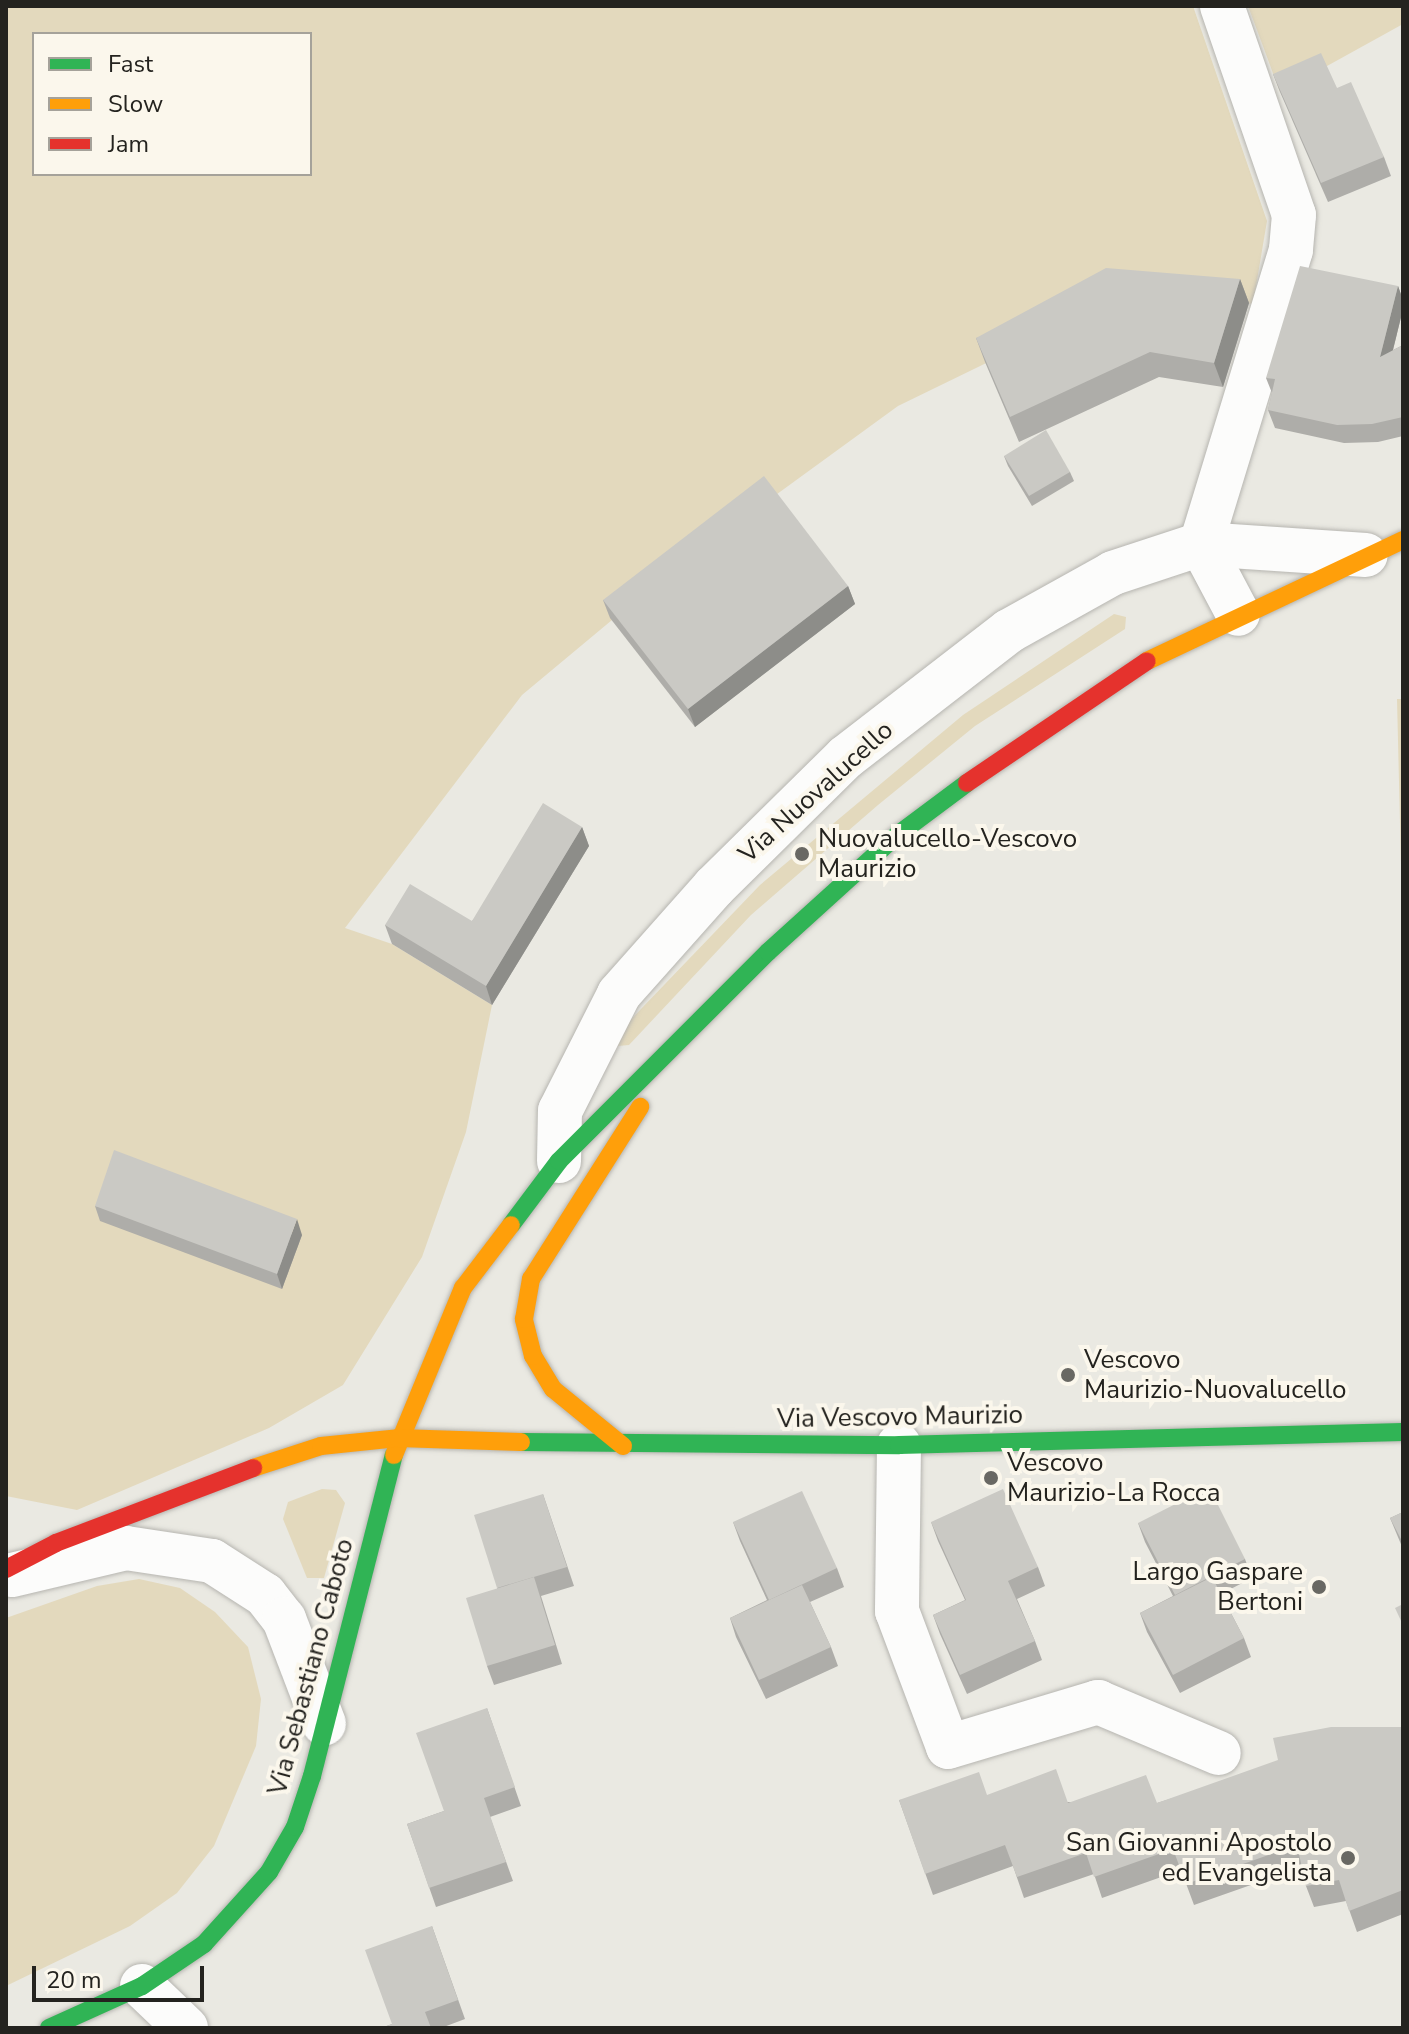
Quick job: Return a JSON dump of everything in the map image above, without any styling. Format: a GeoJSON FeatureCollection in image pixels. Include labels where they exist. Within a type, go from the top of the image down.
{"type":"FeatureCollection","features":[{"type":"Feature","properties":{"kind":"main road"},"geometry":{"type":"LineString","coordinates":[[623,1446],[553,1389],[533,1356],[524,1319],[531,1279],[558,1230],[690,1032],[896,836],[1022,742],[1152,658],[1238,614],[1385,547]]}},
{"type":"Feature","properties":{"kind":"main road","name":"Via Sebastiano Caboto"},"geometry":{"type":"LineString","coordinates":[[49,2028],[142,1986],[204,1944],[269,1872],[295,1827],[398,1438],[463,1288],[559,1161],[690,1032]]}},
{"type":"Feature","properties":{"kind":"main road","name":"Via Vescovo Maurizio"},"geometry":{"type":"LineString","coordinates":[[6,1569],[56,1543],[237,1473],[321,1446],[398,1438],[623,1446],[899,1445],[1403,1432]]}},
{"type":"Feature","properties":{"kind":"street"},"geometry":{"type":"LineString","coordinates":[[1222,6],[1294,215],[1291,250],[1201,544],[1238,614]]}},
{"type":"Feature","properties":{"kind":"street"},"geometry":{"type":"LineString","coordinates":[[1201,544],[1385,547]]}},
{"type":"Feature","properties":{"kind":"street","name":"Via Nuovalucello"},"geometry":{"type":"LineString","coordinates":[[559,1161],[560,1111],[619,994],[714,887],[846,757],[1009,631],[1113,573],[1201,544]]}},
{"type":"Feature","properties":{"kind":"street"},"geometry":{"type":"LineString","coordinates":[[899,1445],[897,1611],[948,1747],[1098,1702],[1219,1753]]}},
{"type":"Feature","properties":{"kind":"street"},"geometry":{"type":"LineString","coordinates":[[6,1577],[126,1548],[212,1561],[256,1588],[284,1619],[324,1724]]}},
{"type":"Feature","properties":{"kind":"street"},"geometry":{"type":"LineString","coordinates":[[142,1986],[186,2028]]}},
{"type":"Feature","properties":{"kind":"shaded area"},"geometry":{"type":"Polygon","coordinates":[[[6,6],[1193,6],[1267,221],[1253,304],[1219,301],[1013,350],[898,406],[666,575],[522,695],[345,928],[392,944],[492,1005],[466,1132],[422,1257],[343,1385],[269,1428],[77,1510],[6,1496],[6,6]]]}},
{"type":"Feature","properties":{"kind":"shaded area"},"geometry":{"type":"Polygon","coordinates":[[[1248,6],[1403,6],[1403,24],[1280,92],[1248,6]]]}},
{"type":"Feature","properties":{"kind":"shaded area"},"geometry":{"type":"Polygon","coordinates":[[[1114,614],[1126,617],[1125,629],[975,726],[878,805],[751,915],[629,1045],[618,1046],[617,1034],[760,885],[963,715],[1114,614]]]}},
{"type":"Feature","properties":{"kind":"shaded area"},"geometry":{"type":"Polygon","coordinates":[[[1397,699],[1403,699],[1403,948],[1397,699]]]}},
{"type":"Feature","properties":{"kind":"shaded area"},"geometry":{"type":"Polygon","coordinates":[[[322,1489],[336,1490],[345,1503],[324,1578],[307,1578],[283,1519],[288,1502],[322,1489]]]}},
{"type":"Feature","properties":{"kind":"shaded area"},"geometry":{"type":"Polygon","coordinates":[[[139,1579],[180,1588],[215,1612],[248,1647],[261,1699],[256,1746],[214,1846],[177,1893],[130,1926],[6,1986],[6,1618],[97,1586],[139,1579]]]}},
{"type":"Feature","properties":{"kind":"building"},"geometry":{"type":"Polygon","coordinates":[[[1321,53],[1337,88],[1351,82],[1384,157],[1321,183],[1273,74],[1321,53]]]}},
{"type":"Feature","properties":{"kind":"building"},"geometry":{"type":"Polygon","coordinates":[[[1300,266],[1398,286],[1380,357],[1403,345],[1403,417],[1372,424],[1337,425],[1268,410],[1275,379],[1266,378],[1300,266]]]}},
{"type":"Feature","properties":{"kind":"building"},"geometry":{"type":"Polygon","coordinates":[[[1106,268],[1240,279],[1214,363],[1150,352],[1010,417],[976,338],[1106,268]]]}},
{"type":"Feature","properties":{"kind":"building"},"geometry":{"type":"Polygon","coordinates":[[[1046,430],[1070,472],[1029,496],[1004,456],[1046,430]]]}},
{"type":"Feature","properties":{"kind":"building"},"geometry":{"type":"Polygon","coordinates":[[[764,476],[848,586],[688,709],[603,600],[764,476]]]}},
{"type":"Feature","properties":{"kind":"building"},"geometry":{"type":"Polygon","coordinates":[[[543,803],[582,827],[486,986],[385,925],[410,884],[472,921],[543,803]]]}},
{"type":"Feature","properties":{"kind":"building"},"geometry":{"type":"Polygon","coordinates":[[[114,1150],[297,1219],[277,1274],[95,1206],[114,1150]]]}},
{"type":"Feature","properties":{"kind":"building"},"geometry":{"type":"Polygon","coordinates":[[[1209,1487],[1245,1559],[1175,1595],[1138,1523],[1209,1487]]]}},
{"type":"Feature","properties":{"kind":"building"},"geometry":{"type":"Polygon","coordinates":[[[1003,1489],[1038,1567],[1008,1581],[1035,1641],[960,1675],[933,1615],[966,1600],[931,1522],[1003,1489]]]}},
{"type":"Feature","properties":{"kind":"building"},"geometry":{"type":"Polygon","coordinates":[[[802,1491],[837,1568],[769,1600],[733,1522],[802,1491]]]}},
{"type":"Feature","properties":{"kind":"building"},"geometry":{"type":"Polygon","coordinates":[[[543,1494],[567,1567],[497,1588],[474,1515],[543,1494]]]}},
{"type":"Feature","properties":{"kind":"building"},"geometry":{"type":"Polygon","coordinates":[[[1403,1512],[1403,1543],[1390,1518],[1403,1512]]]}},
{"type":"Feature","properties":{"kind":"building"},"geometry":{"type":"Polygon","coordinates":[[[534,1577],[555,1645],[487,1666],[466,1598],[534,1577]]]}},
{"type":"Feature","properties":{"kind":"building"},"geometry":{"type":"Polygon","coordinates":[[[1212,1577],[1244,1638],[1173,1675],[1140,1613],[1212,1577]]]}},
{"type":"Feature","properties":{"kind":"building"},"geometry":{"type":"Polygon","coordinates":[[[802,1585],[831,1647],[759,1680],[730,1618],[802,1585]]]}},
{"type":"Feature","properties":{"kind":"building"},"geometry":{"type":"Polygon","coordinates":[[[1403,1604],[1403,1625],[1395,1608],[1403,1604]]]}},
{"type":"Feature","properties":{"kind":"building"},"geometry":{"type":"Polygon","coordinates":[[[487,1708],[515,1787],[484,1798],[506,1862],[429,1888],[407,1824],[444,1811],[416,1733],[487,1708]]]}},
{"type":"Feature","properties":{"kind":"building"},"geometry":{"type":"Polygon","coordinates":[[[1331,1727],[1403,1727],[1403,1890],[1349,1911],[1339,1880],[1306,1886],[1297,1845],[1186,1884],[1173,1849],[1094,1877],[1086,1853],[1017,1877],[1005,1845],[925,1874],[899,1800],[979,1772],[987,1795],[1056,1769],[1068,1803],[1146,1775],[1157,1803],[1278,1760],[1273,1738],[1331,1727]]]}},
{"type":"Feature","properties":{"kind":"building"},"geometry":{"type":"Polygon","coordinates":[[[432,1926],[458,2000],[425,2012],[431,2028],[381,2028],[392,2024],[365,1950],[432,1926]]]}},
{"type":"Feature","properties":{"kind":"traffic: fast"},"geometry":{"type":"LineString","coordinates":[[511,1225],[559,1161],[768,952],[896,836],[967,783]]}},
{"type":"Feature","properties":{"kind":"traffic: fast"},"geometry":{"type":"LineString","coordinates":[[521,1442],[899,1445],[1403,1432]]}},
{"type":"Feature","properties":{"kind":"traffic: fast"},"geometry":{"type":"LineString","coordinates":[[49,2028],[142,1986],[204,1944],[269,1872],[295,1827],[312,1776],[394,1455]]}},
{"type":"Feature","properties":{"kind":"traffic: slow"},"geometry":{"type":"LineString","coordinates":[[1147,661],[1403,540]]}},
{"type":"Feature","properties":{"kind":"traffic: slow"},"geometry":{"type":"LineString","coordinates":[[623,1446],[553,1389],[533,1356],[524,1319],[531,1279],[640,1107]]}},
{"type":"Feature","properties":{"kind":"traffic: slow"},"geometry":{"type":"LineString","coordinates":[[394,1455],[463,1288],[511,1225]]}},
{"type":"Feature","properties":{"kind":"traffic: slow"},"geometry":{"type":"LineString","coordinates":[[253,1468],[321,1446],[398,1438],[521,1442]]}},
{"type":"Feature","properties":{"kind":"traffic: jam"},"geometry":{"type":"LineString","coordinates":[[967,783],[1147,661]]}},
{"type":"Feature","properties":{"kind":"traffic: jam"},"geometry":{"type":"LineString","coordinates":[[6,1569],[56,1543],[253,1468]]}},
{"type":"Feature","properties":{"kind":"place","name":"Nuovalucello-Vescovo Maurizio"},"geometry":{"type":"Point","coordinates":[802,854]}},
{"type":"Feature","properties":{"kind":"place","name":"Vescovo Maurizio-Nuovalucello"},"geometry":{"type":"Point","coordinates":[1068,1375]}},
{"type":"Feature","properties":{"kind":"place","name":"Vescovo Maurizio-La Rocca"},"geometry":{"type":"Point","coordinates":[991,1478]}},
{"type":"Feature","properties":{"kind":"place","name":"Largo Gaspare Bertoni"},"geometry":{"type":"Point","coordinates":[1319,1587]}},
{"type":"Feature","properties":{"kind":"place","name":"San Giovanni Apostolo ed Evangelista"},"geometry":{"type":"Point","coordinates":[1348,1858]}}]}
